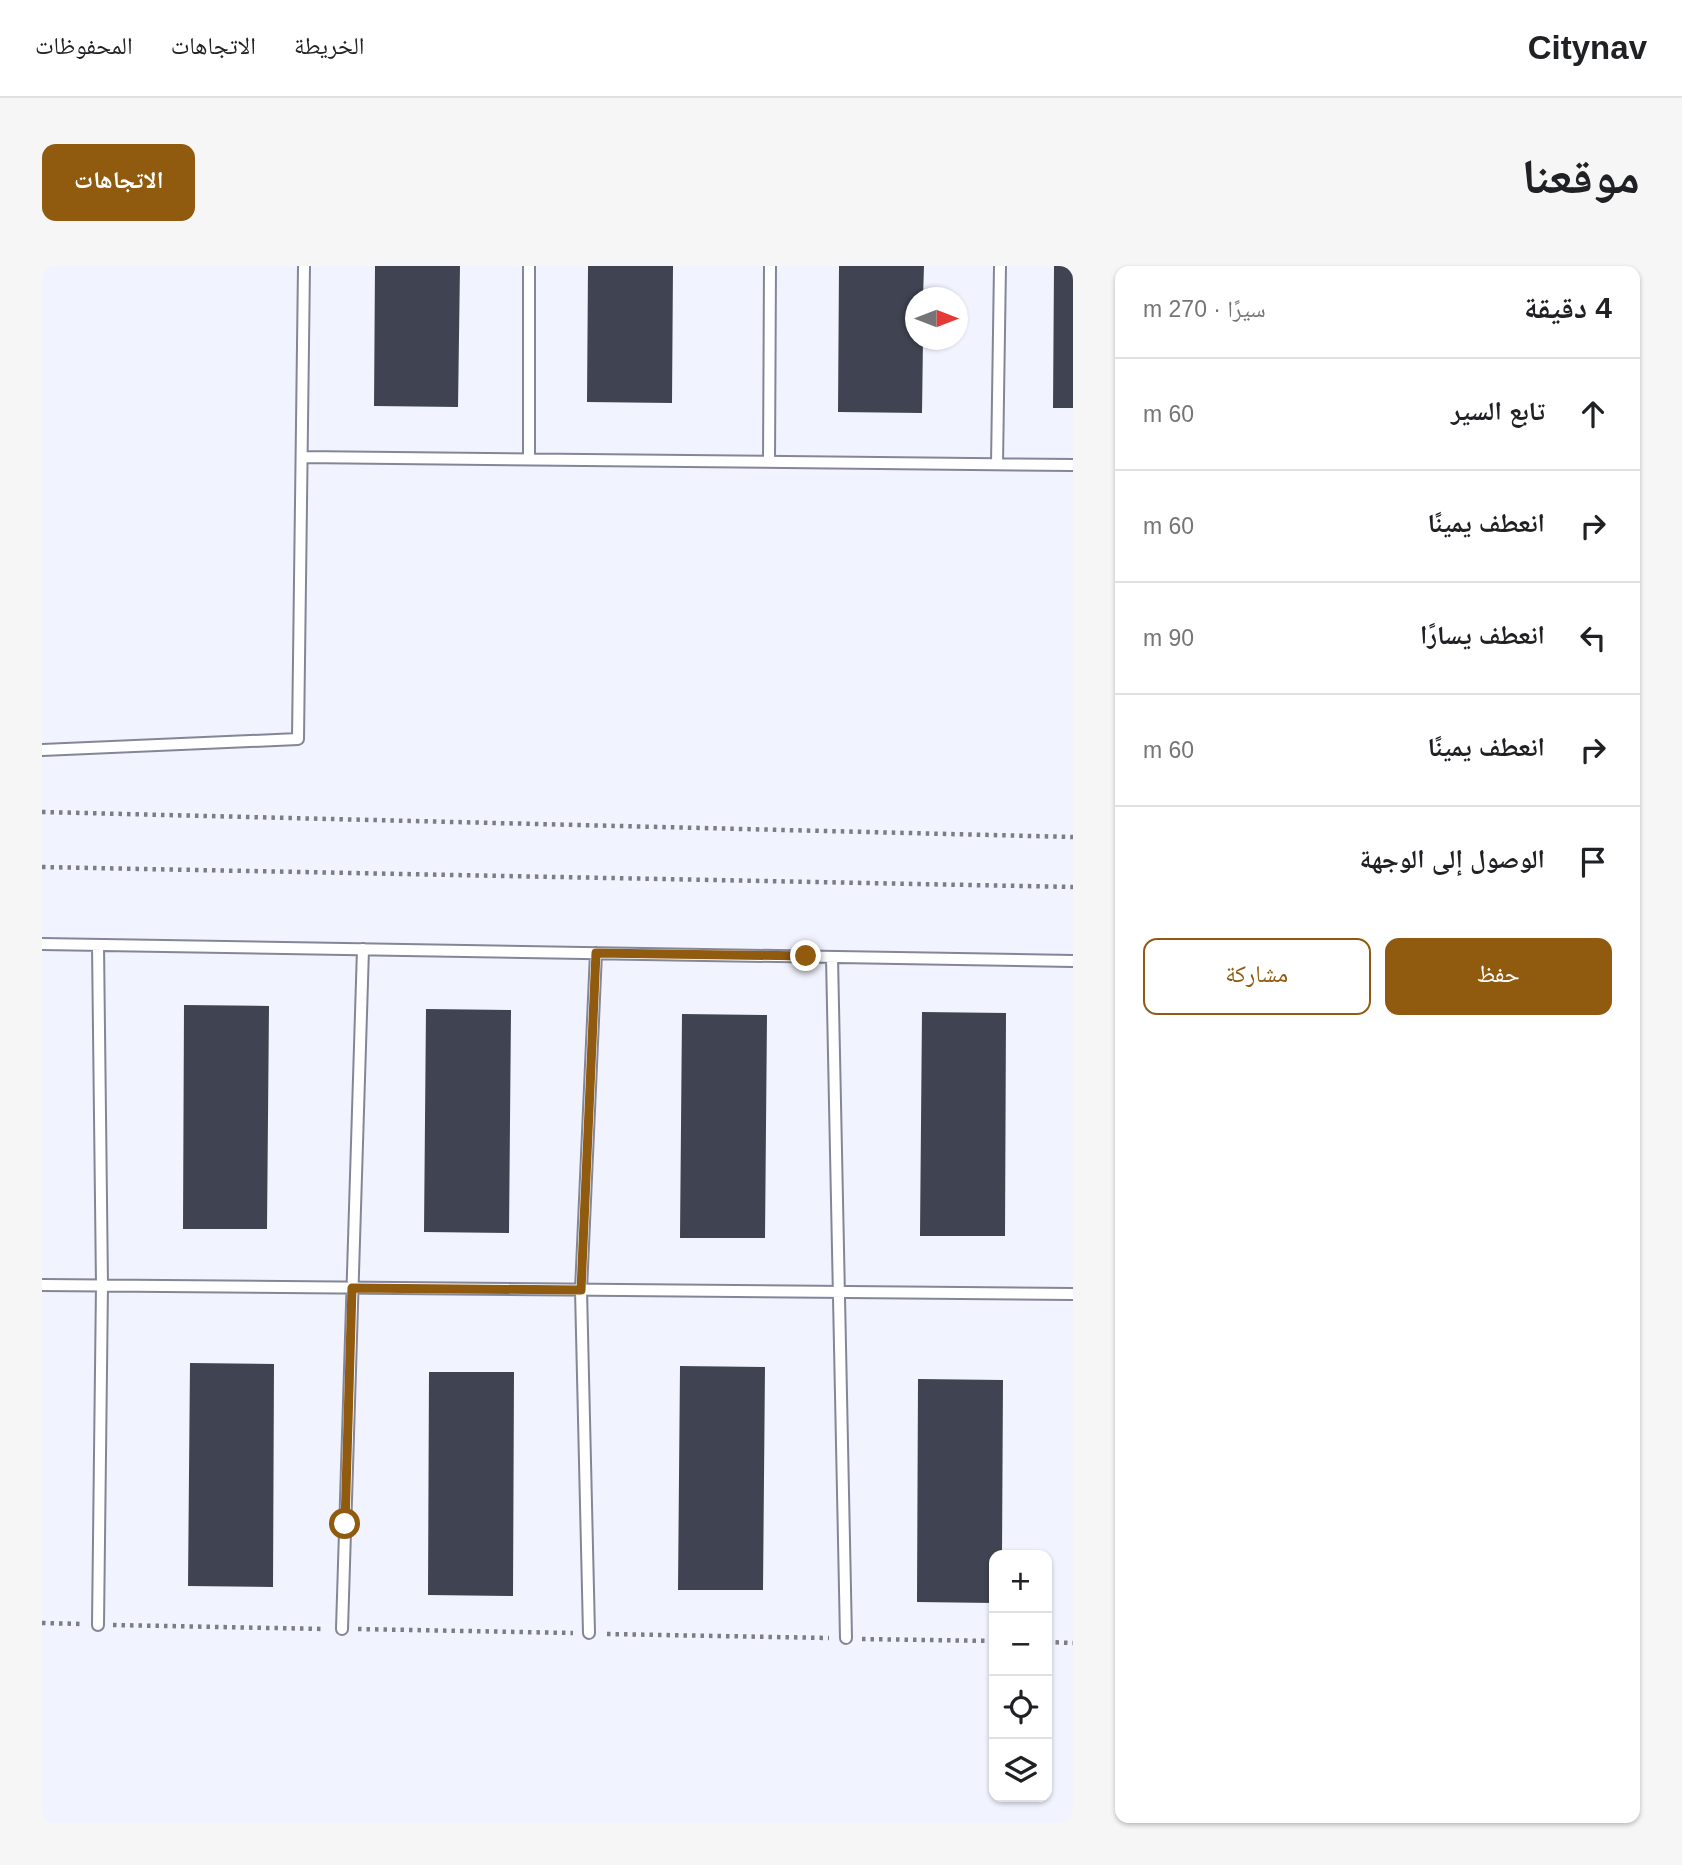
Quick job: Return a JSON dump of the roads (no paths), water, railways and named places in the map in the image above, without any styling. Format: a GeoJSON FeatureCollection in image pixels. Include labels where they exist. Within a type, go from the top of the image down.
{"type":"FeatureCollection","features":[{"type":"Feature","properties":{"kind":"lane"},"geometry":{"type":"LineString","coordinates":[[42,750],[299,739],[304,266]]}},
{"type":"Feature","properties":{"kind":"lane"},"geometry":{"type":"LineString","coordinates":[[529,266],[529,460]]}},
{"type":"Feature","properties":{"kind":"lane"},"geometry":{"type":"LineString","coordinates":[[769,462],[770,266]]}},
{"type":"Feature","properties":{"kind":"lane"},"geometry":{"type":"LineString","coordinates":[[997,464],[1000,266]]}},
{"type":"Feature","properties":{"kind":"lane"},"geometry":{"type":"LineString","coordinates":[[302,457],[1073,465]]}},
{"type":"Feature","properties":{"kind":"lane"},"geometry":{"type":"LineString","coordinates":[[42,944],[1073,961]]}},
{"type":"Feature","properties":{"kind":"lane"},"geometry":{"type":"LineString","coordinates":[[98,944],[102,1285],[98,1625]]}},
{"type":"Feature","properties":{"kind":"lane"},"geometry":{"type":"LineString","coordinates":[[342,1629],[363,949]]}},
{"type":"Feature","properties":{"kind":"lane"},"geometry":{"type":"LineString","coordinates":[[589,1633],[581,1290],[596,953]]}},
{"type":"Feature","properties":{"kind":"lane"},"geometry":{"type":"LineString","coordinates":[[832,957],[846,1638]]}},
{"type":"Feature","properties":{"kind":"lane"},"geometry":{"type":"LineString","coordinates":[[42,1285],[1073,1294]]}}]}
